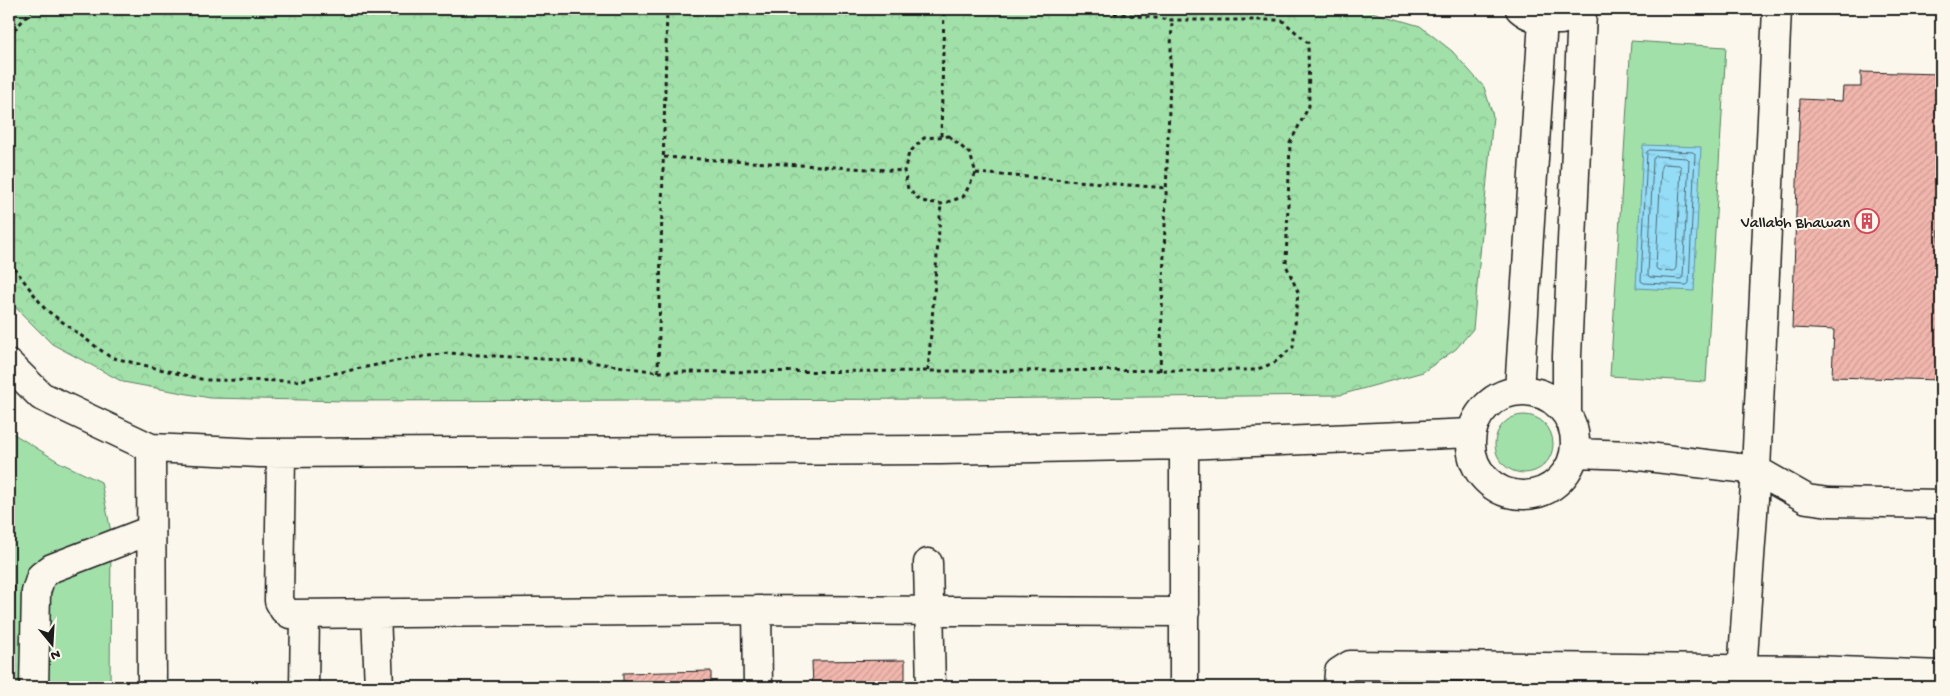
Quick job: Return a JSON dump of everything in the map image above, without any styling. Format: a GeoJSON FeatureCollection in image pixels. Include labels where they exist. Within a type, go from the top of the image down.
{"type":"FeatureCollection","features":[{"type":"Feature","properties":{"kind":"street"},"geometry":{"type":"LineString","coordinates":[[1741,678],[1756,470],[1777,9]]}},
{"type":"Feature","properties":{"kind":"street"},"geometry":{"type":"LineString","coordinates":[[1519,391],[1532,14],[1563,20],[1583,10],[1567,356],[1567,414]]}},
{"type":"Feature","properties":{"kind":"street"},"geometry":{"type":"LineString","coordinates":[[9,364],[41,396],[151,448],[281,453],[931,450],[1184,445],[1472,434]]}},
{"type":"Feature","properties":{"kind":"street"},"geometry":{"type":"LineString","coordinates":[[1519,391],[1533,392],[1546,396],[1557,404],[1567,414],[1575,439],[1575,453],[1568,469],[1556,483],[1540,492],[1523,495],[1505,492],[1489,482],[1478,469],[1472,452],[1472,434],[1478,418],[1488,404],[1503,395],[1519,391]]}},
{"type":"Feature","properties":{"kind":"street"},"geometry":{"type":"LineString","coordinates":[[1184,445],[1184,687]]}},
{"type":"Feature","properties":{"kind":"street"},"geometry":{"type":"LineString","coordinates":[[151,448],[152,687]]}},
{"type":"Feature","properties":{"kind":"street"},"geometry":{"type":"LineString","coordinates":[[281,453],[279,601],[284,610],[290,614],[756,610],[1185,612]]}},
{"type":"Feature","properties":{"kind":"street"},"geometry":{"type":"LineString","coordinates":[[1575,453],[1631,455],[1756,470],[1807,499],[1829,502],[1941,504]]}},
{"type":"Feature","properties":{"kind":"street"},"geometry":{"type":"LineString","coordinates":[[34,687],[36,592],[41,576],[52,568],[151,530]]}},
{"type":"Feature","properties":{"kind":"street"},"geometry":{"type":"LineString","coordinates":[[928,563],[931,687]]}},
{"type":"Feature","properties":{"kind":"street"},"geometry":{"type":"LineString","coordinates":[[756,610],[758,687]]}},
{"type":"Feature","properties":{"kind":"street"},"geometry":{"type":"LineString","coordinates":[[304,687],[305,614]]}},
{"type":"Feature","properties":{"kind":"street"},"geometry":{"type":"LineString","coordinates":[[376,614],[379,687]]}},
{"type":"Feature","properties":{"kind":"street"},"geometry":{"type":"LineString","coordinates":[[1338,687],[1339,672],[1350,665],[1741,678],[1941,675]]}},
{"type":"Feature","properties":{"kind":"path"},"geometry":{"type":"LineString","coordinates":[[9,36],[33,9]]}},
{"type":"Feature","properties":{"kind":"path"},"geometry":{"type":"LineString","coordinates":[[658,372],[667,9]]}},
{"type":"Feature","properties":{"kind":"path"},"geometry":{"type":"LineString","coordinates":[[941,136],[944,9]]}},
{"type":"Feature","properties":{"kind":"path"},"geometry":{"type":"LineString","coordinates":[[9,261],[46,309],[110,356],[205,380],[297,381],[396,361],[448,353],[590,362],[658,372],[1255,370],[1274,363],[1293,347],[1298,292],[1286,265],[1290,143],[1309,106],[1308,42],[1282,20],[1172,20],[1078,9]]}},
{"type":"Feature","properties":{"kind":"path"},"geometry":{"type":"LineString","coordinates":[[1160,370],[1172,20]]}},
{"type":"Feature","properties":{"kind":"path"},"geometry":{"type":"LineString","coordinates":[[941,136],[949,136],[970,154],[976,173],[962,196],[941,204],[921,201],[908,189],[904,171],[909,153],[924,138],[941,136]]}},
{"type":"Feature","properties":{"kind":"path"},"geometry":{"type":"LineString","coordinates":[[664,157],[904,171]]}},
{"type":"Feature","properties":{"kind":"path"},"geometry":{"type":"LineString","coordinates":[[976,173],[1167,188]]}},
{"type":"Feature","properties":{"kind":"path"},"geometry":{"type":"LineString","coordinates":[[928,371],[941,204]]}},
{"type":"Feature","properties":{"kind":"green space"},"geometry":{"type":"Polygon","coordinates":[[[13,9],[1343,9],[1372,12],[1420,26],[1452,51],[1484,87],[1493,116],[1473,329],[1456,349],[1423,372],[1340,395],[960,399],[348,401],[210,398],[123,382],[52,344],[9,301],[9,15],[13,9]]]}},
{"type":"Feature","properties":{"kind":"green space"},"geometry":{"type":"Polygon","coordinates":[[[1631,41],[1726,47],[1706,382],[1610,376],[1631,41]]]}},
{"type":"Feature","properties":{"kind":"green space"},"geometry":{"type":"Polygon","coordinates":[[[1518,415],[1530,415],[1540,419],[1549,428],[1553,450],[1545,465],[1530,473],[1518,473],[1508,469],[1499,460],[1495,450],[1495,438],[1499,428],[1508,419],[1518,415]]]}},
{"type":"Feature","properties":{"kind":"green space"},"geometry":{"type":"Polygon","coordinates":[[[9,431],[59,462],[101,482],[111,532],[110,687],[9,687],[9,431]]]}},
{"type":"Feature","properties":{"kind":"water"},"geometry":{"type":"Polygon","coordinates":[[[1643,145],[1701,147],[1694,291],[1636,288],[1643,145]]]}},
{"type":"Feature","properties":{"kind":"building","name":"Vallabh Bhawan"},"geometry":{"type":"Polygon","coordinates":[[[1861,72],[1941,74],[1941,156],[1937,286],[1941,286],[1941,380],[1832,377],[1834,330],[1792,328],[1800,99],[1842,101],[1843,87],[1861,87],[1861,72]]]}},
{"type":"Feature","properties":{"kind":"building"},"geometry":{"type":"Polygon","coordinates":[[[9,586],[15,586],[11,687],[9,687],[9,586]]]}},
{"type":"Feature","properties":{"kind":"building"},"geometry":{"type":"Polygon","coordinates":[[[905,660],[905,687],[813,687],[812,661],[905,660]]]}},
{"type":"Feature","properties":{"kind":"building"},"geometry":{"type":"Polygon","coordinates":[[[711,671],[711,687],[623,687],[623,673],[711,671]]]}},
{"type":"Feature","properties":{"kind":"place","name":"Vallabh Bhawan"},"geometry":{"type":"Point","coordinates":[1867,221]}}]}
